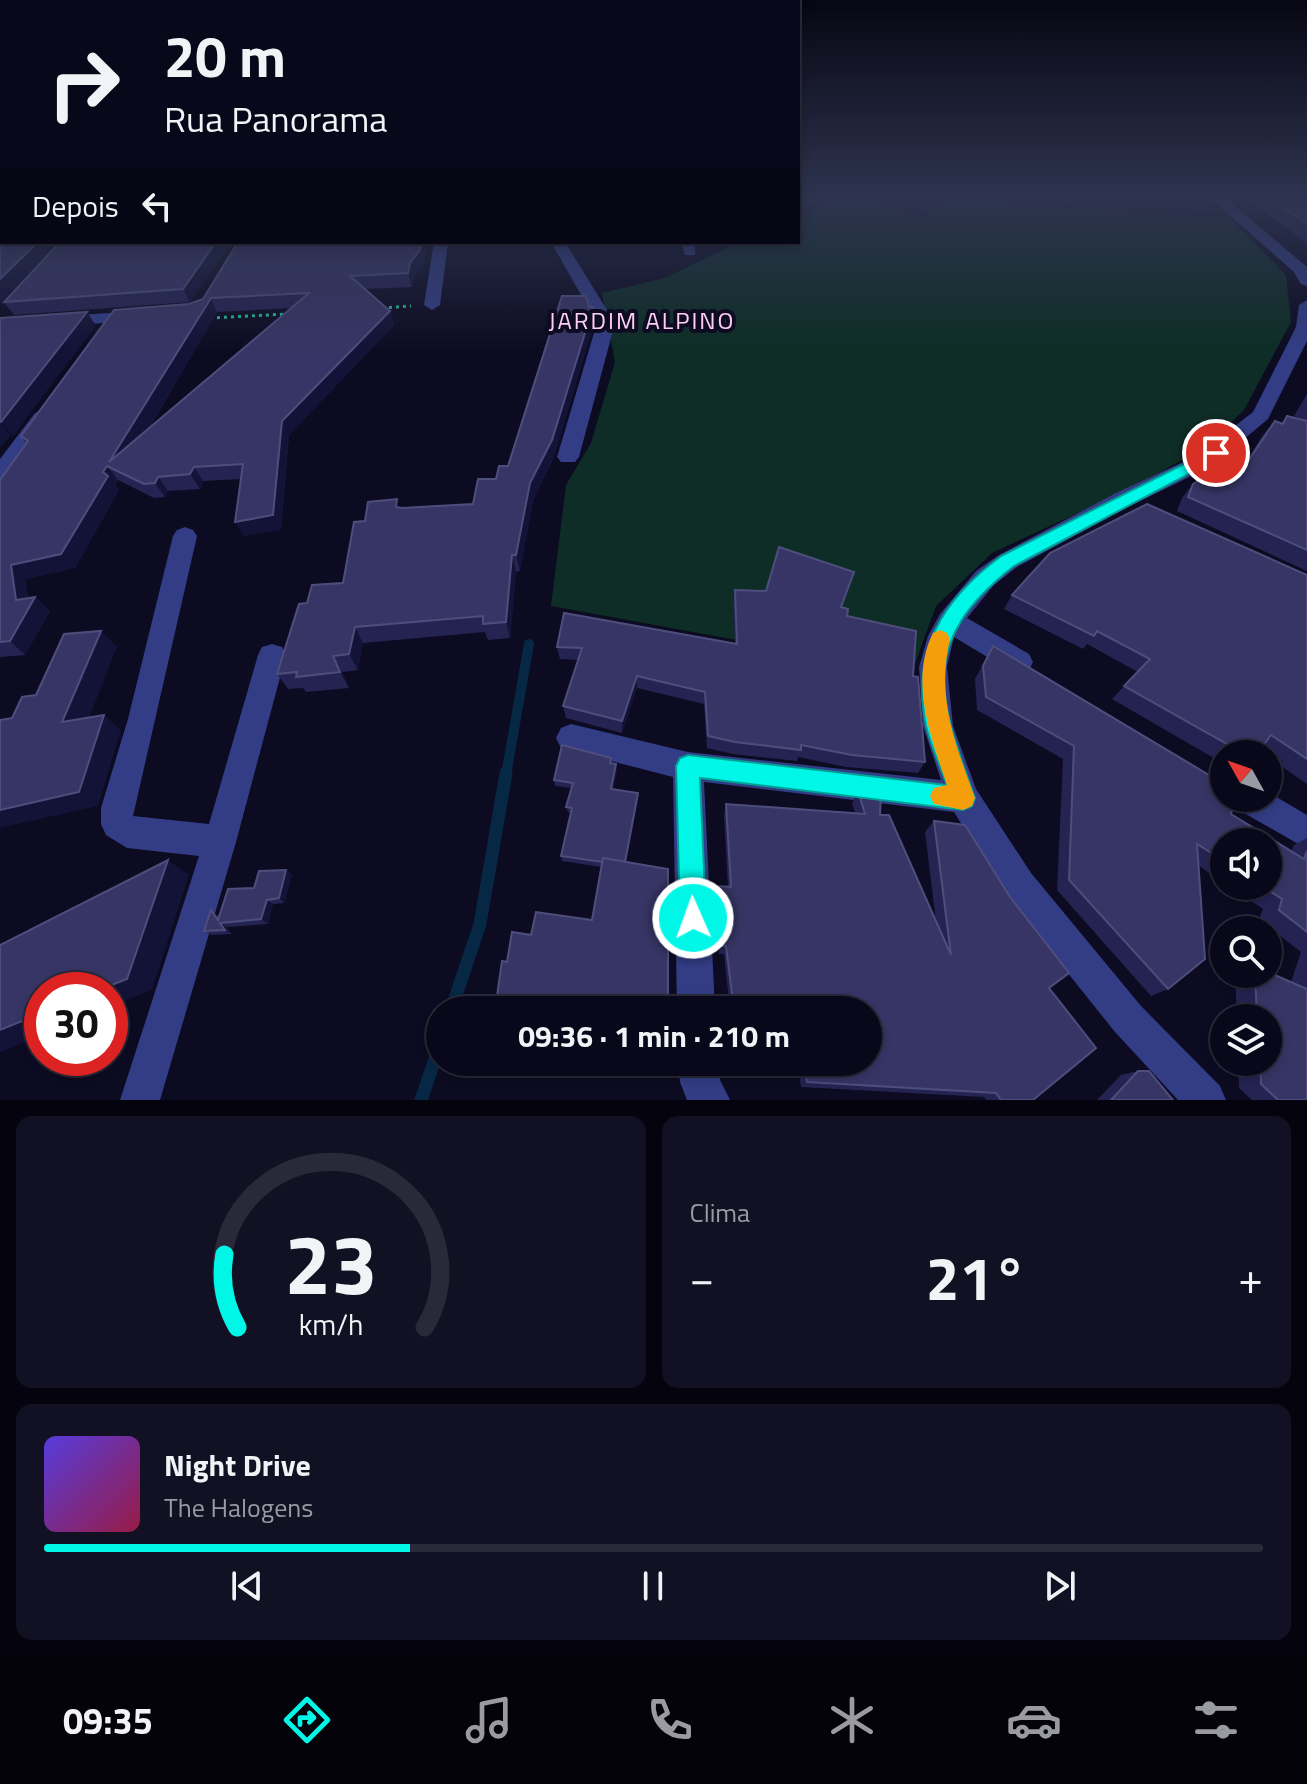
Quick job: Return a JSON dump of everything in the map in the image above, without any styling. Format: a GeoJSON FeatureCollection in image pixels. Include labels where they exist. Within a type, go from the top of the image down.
{"type":"FeatureCollection","features":[{"type":"Feature","properties":{"kind":"street"},"geometry":{"type":"LineString","coordinates":[[432,305],[440,248]]}},
{"type":"Feature","properties":{"kind":"street"},"geometry":{"type":"LineString","coordinates":[[562,248],[606,323],[568,457]]}},
{"type":"Feature","properties":{"kind":"street"},"geometry":{"type":"LineString","coordinates":[[1276,248],[1301,270],[1307,281]]}},
{"type":"Feature","properties":{"kind":"street"},"geometry":{"type":"LineString","coordinates":[[0,325],[196,310]]}},
{"type":"Feature","properties":{"kind":"street"},"geometry":{"type":"LineString","coordinates":[[97,342],[114,318]]}},
{"type":"Feature","properties":{"kind":"street"},"geometry":{"type":"LineString","coordinates":[[1206,1100],[1128,1019],[1019,885],[963,798],[938,726],[933,667],[941,636],[949,621],[985,578],[1008,561],[1124,499],[1204,461],[1261,415],[1306,320]]}},
{"type":"Feature","properties":{"kind":"street"},"geometry":{"type":"LineString","coordinates":[[0,475],[53,403]]}},
{"type":"Feature","properties":{"kind":"street"},"geometry":{"type":"LineString","coordinates":[[1261,415],[1284,423]]}},
{"type":"Feature","properties":{"kind":"street"},"geometry":{"type":"LineString","coordinates":[[1124,499],[1152,512]]}},
{"type":"Feature","properties":{"kind":"street"},"geometry":{"type":"LineString","coordinates":[[185,536],[143,719],[117,808],[117,824],[127,832],[220,842]]}},
{"type":"Feature","properties":{"kind":"street"},"geometry":{"type":"LineString","coordinates":[[949,621],[1040,675]]}},
{"type":"Feature","properties":{"kind":"street"},"geometry":{"type":"LineString","coordinates":[[140,1100],[220,842],[272,655]]}},
{"type":"Feature","properties":{"kind":"street"},"geometry":{"type":"LineString","coordinates":[[571,738],[688,766],[963,798]]}},
{"type":"Feature","properties":{"kind":"street"},"geometry":{"type":"LineString","coordinates":[[688,766],[696,996]]}},
{"type":"Feature","properties":{"kind":"street"},"geometry":{"type":"LineString","coordinates":[[1272,812],[1307,833]]}},
{"type":"Feature","properties":{"kind":"street"},"geometry":{"type":"LineString","coordinates":[[698,1076],[704,1095],[710,1100]]}},
{"type":"Feature","properties":{"kind":"path"},"geometry":{"type":"LineString","coordinates":[[371,309],[432,305]]}},
{"type":"Feature","properties":{"kind":"path"},"geometry":{"type":"LineString","coordinates":[[196,310],[205,318],[295,313]]}},
{"type":"Feature","properties":{"kind":"green space"},"geometry":{"type":"Polygon","coordinates":[[[726,248],[1260,248],[1286,275],[1291,322],[1244,410],[1205,447],[1134,487],[992,553],[936,606],[912,672],[551,606],[566,485],[591,443],[615,362],[602,293],[665,278],[726,248]]]}},
{"type":"Feature","properties":{"kind":"building"},"geometry":{"type":"Polygon","coordinates":[[[0,248],[31,248],[0,279],[0,248]]]}},
{"type":"Feature","properties":{"kind":"building"},"geometry":{"type":"Polygon","coordinates":[[[54,248],[212,248],[183,289],[4,302],[54,248]]]}},
{"type":"Feature","properties":{"kind":"building"},"geometry":{"type":"Polygon","coordinates":[[[234,248],[420,248],[410,263],[408,273],[350,276],[390,311],[282,421],[273,515],[235,522],[243,464],[194,467],[190,474],[158,477],[155,483],[144,484],[107,466],[103,472],[108,476],[61,554],[11,565],[16,600],[35,597],[10,641],[0,642],[0,480],[28,441],[21,436],[114,310],[189,304],[203,299],[234,248]],[[309,293],[211,298],[109,462],[309,293]]]}},
{"type":"Feature","properties":{"kind":"building"},"geometry":{"type":"Polygon","coordinates":[[[562,296],[586,296],[589,307],[593,307],[552,440],[530,483],[516,555],[512,555],[506,622],[483,624],[483,616],[355,627],[349,654],[333,656],[340,672],[296,677],[297,672],[277,674],[299,604],[307,603],[312,585],[343,583],[354,522],[365,521],[368,502],[397,499],[396,507],[402,508],[473,504],[478,479],[496,479],[499,466],[508,466],[562,296]]]}},
{"type":"Feature","properties":{"kind":"building"},"geometry":{"type":"Polygon","coordinates":[[[87,312],[1,422],[0,318],[87,312]]]}},
{"type":"Feature","properties":{"kind":"building"},"geometry":{"type":"Polygon","coordinates":[[[1287,416],[1307,421],[1307,550],[1188,497],[1193,484],[1242,454],[1250,458],[1275,421],[1283,424],[1287,416]]]}},
{"type":"Feature","properties":{"kind":"building"},"geometry":{"type":"Polygon","coordinates":[[[1147,504],[1307,575],[1307,759],[1271,735],[1267,740],[1220,740],[1124,686],[1150,659],[1097,631],[1094,636],[1012,595],[1050,553],[1147,504]]]}},
{"type":"Feature","properties":{"kind":"building"},"geometry":{"type":"Polygon","coordinates":[[[779,547],[854,572],[841,607],[848,609],[847,616],[916,631],[913,676],[918,677],[925,762],[852,755],[801,745],[801,750],[708,736],[705,692],[637,676],[622,721],[563,706],[582,648],[557,647],[564,613],[737,644],[735,590],[766,591],[779,547]]]}},
{"type":"Feature","properties":{"kind":"building"},"geometry":{"type":"Polygon","coordinates":[[[101,631],[62,722],[104,715],[79,792],[0,810],[0,720],[12,718],[22,697],[36,695],[64,634],[101,631]]]}},
{"type":"Feature","properties":{"kind":"building"},"geometry":{"type":"Polygon","coordinates":[[[993,646],[1210,776],[1210,812],[1232,812],[1254,828],[1210,828],[1210,852],[1197,844],[1205,959],[1168,989],[1069,880],[1074,746],[986,697],[983,666],[993,646]]]}},
{"type":"Feature","properties":{"kind":"building"},"geometry":{"type":"Polygon","coordinates":[[[562,745],[611,758],[610,763],[616,764],[611,789],[638,793],[625,862],[561,856],[572,808],[566,807],[573,783],[554,780],[562,745]]]}},
{"type":"Feature","properties":{"kind":"building"},"geometry":{"type":"Polygon","coordinates":[[[858,791],[881,794],[880,815],[889,815],[951,955],[934,821],[965,825],[1010,897],[1069,973],[1049,988],[1096,1048],[1033,1100],[1001,1100],[996,1093],[807,1082],[806,1076],[882,1076],[882,996],[732,996],[726,946],[721,946],[717,886],[731,887],[726,804],[865,814],[858,791]]]}},
{"type":"Feature","properties":{"kind":"building"},"geometry":{"type":"Polygon","coordinates":[[[1282,845],[1304,859],[1307,851],[1307,932],[1279,910],[1282,900],[1282,845]]]}},
{"type":"Feature","properties":{"kind":"building"},"geometry":{"type":"Polygon","coordinates":[[[603,858],[668,869],[668,996],[497,996],[502,961],[507,962],[512,932],[531,935],[536,912],[592,920],[603,858]]]}},
{"type":"Feature","properties":{"kind":"building"},"geometry":{"type":"Polygon","coordinates":[[[168,860],[128,976],[128,972],[24,972],[24,1020],[0,1030],[0,945],[168,860]]]}},
{"type":"Feature","properties":{"kind":"building"},"geometry":{"type":"Polygon","coordinates":[[[286,870],[279,898],[267,900],[261,919],[220,923],[225,930],[204,931],[211,910],[218,920],[228,889],[254,888],[259,871],[286,870]]]}},
{"type":"Feature","properties":{"kind":"building"},"geometry":{"type":"Polygon","coordinates":[[[1282,978],[1307,989],[1307,1100],[1278,1100],[1261,1084],[1261,1076],[1282,1076],[1282,1004],[1256,1004],[1256,988],[1282,988],[1282,978]]]}},
{"type":"Feature","properties":{"kind":"building"},"geometry":{"type":"Polygon","coordinates":[[[1138,1071],[1149,1071],[1173,1100],[1111,1100],[1138,1071]]]}},
{"type":"Feature","properties":{"kind":"waterway"},"geometry":{"type":"LineString","coordinates":[[506,775],[529,644]]}},
{"type":"Feature","properties":{"kind":"waterway"},"geometry":{"type":"LineString","coordinates":[[456,996],[480,924],[506,773]]}},
{"type":"Feature","properties":{"kind":"waterway"},"geometry":{"type":"LineString","coordinates":[[421,1100],[429,1076]]}},
{"type":"Feature","properties":{"kind":"slow traffic"},"geometry":{"type":"LineString","coordinates":[[940,639],[933,667],[938,726],[963,798],[942,796]]}},
{"type":"Feature","properties":{"kind":"district","name":"JARDIM ALPINO"},"geometry":{"type":"Point","coordinates":[642,321]}},
{"type":"Feature","properties":{"kind":"route"},"geometry":{"type":"LineString","coordinates":[[693,918],[688,766],[963,798],[938,726],[934,684],[933,667],[941,636],[949,621],[985,578],[1008,561],[1216,453]]}}]}
